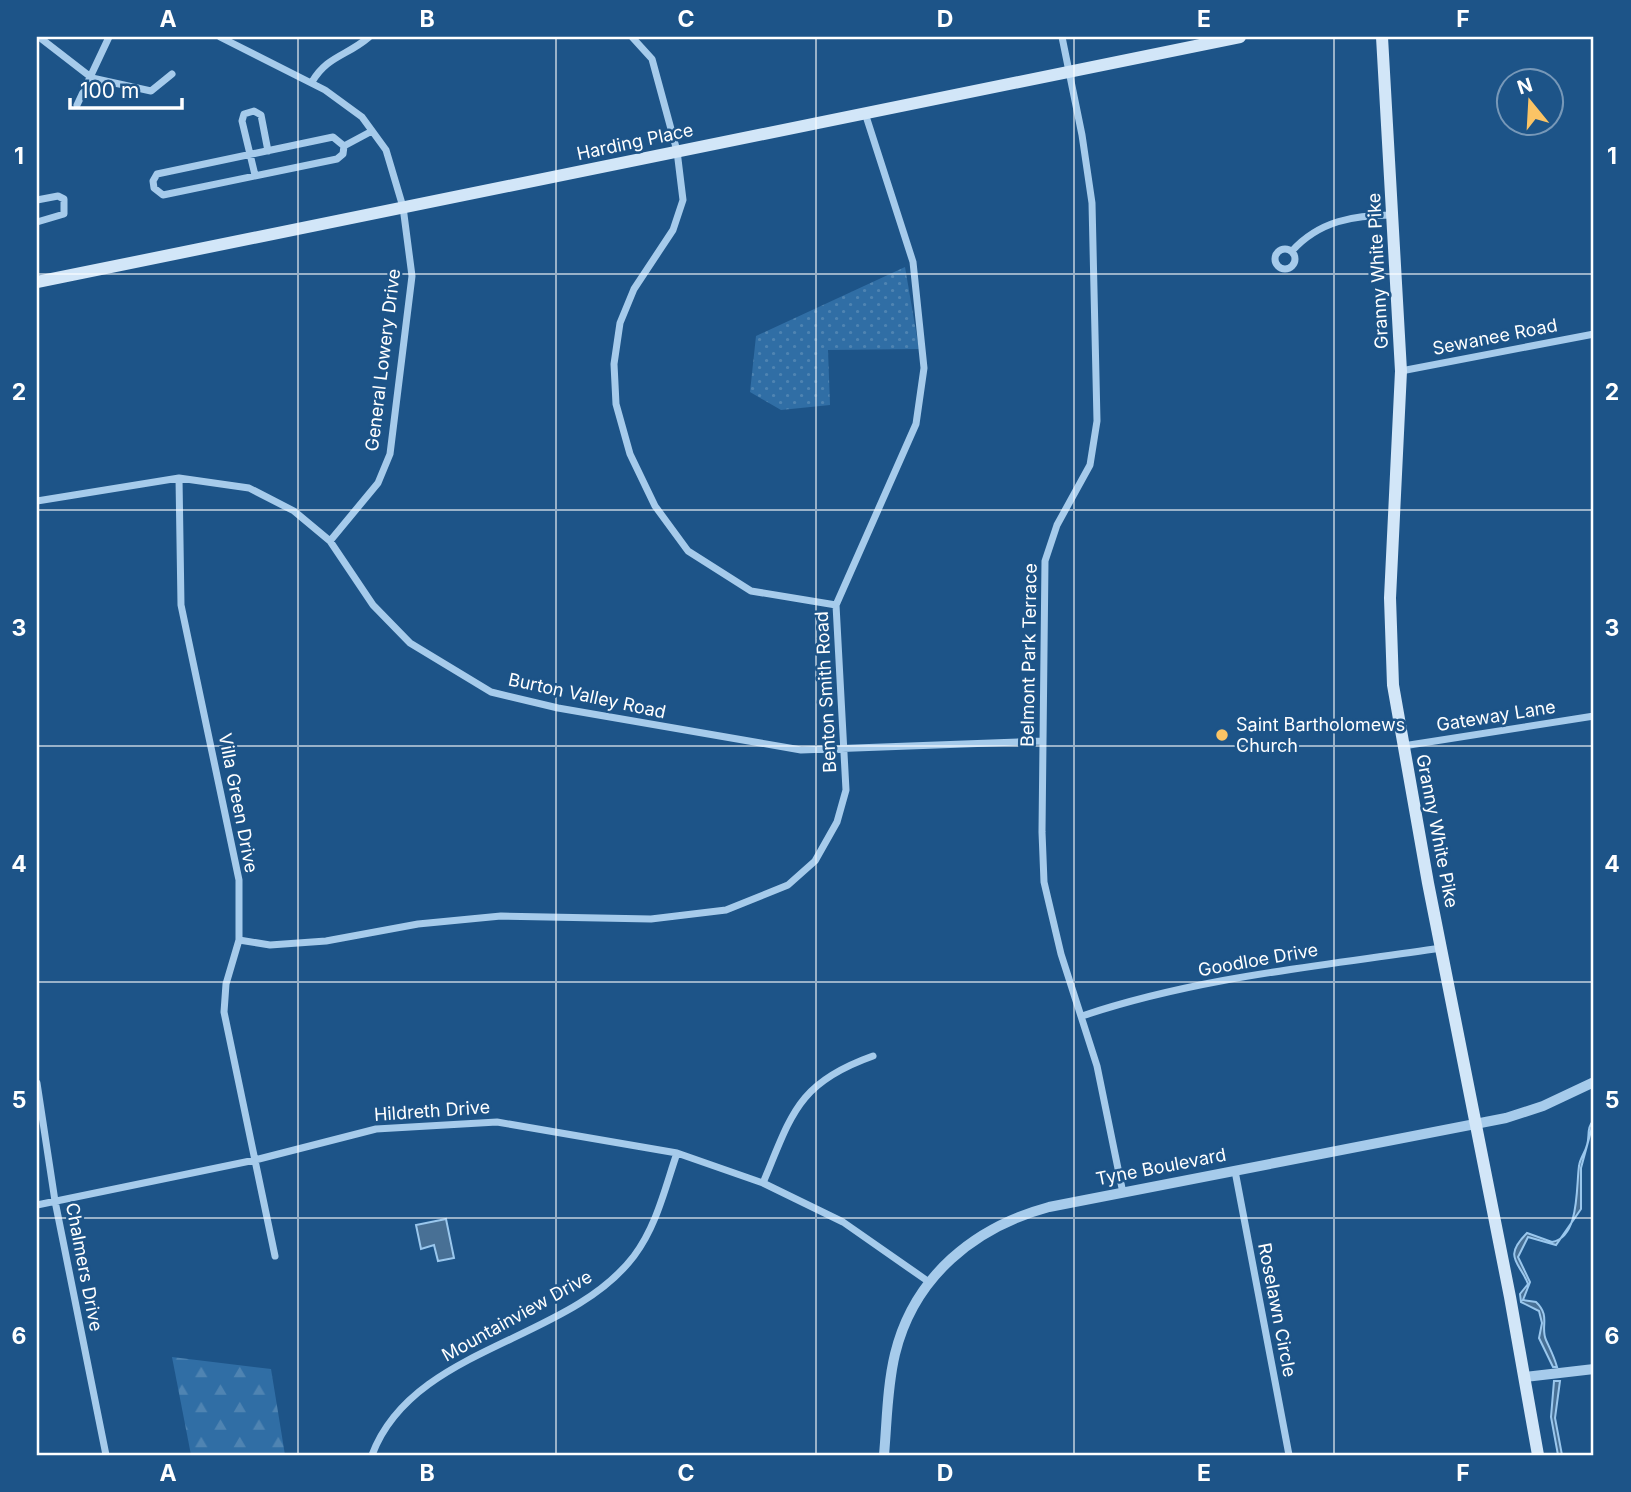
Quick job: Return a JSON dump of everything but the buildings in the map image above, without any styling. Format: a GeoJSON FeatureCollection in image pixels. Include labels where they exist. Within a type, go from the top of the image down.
{"type":"FeatureCollection","features":[{"type":"Feature","properties":{"kind":"main road","name":"Harding Place"},"geometry":{"type":"LineString","coordinates":[[37,282],[1240,37]]}},
{"type":"Feature","properties":{"kind":"main road","name":"Granny White Pike"},"geometry":{"type":"LineString","coordinates":[[1381,38],[1401,371],[1389,633],[1403,746],[1538,1455]]}},
{"type":"Feature","properties":{"kind":"street"},"geometry":{"type":"LineString","coordinates":[[39,37],[92,78],[151,91],[172,74]]}},
{"type":"Feature","properties":{"kind":"street"},"geometry":{"type":"LineString","coordinates":[[78,105],[109,37]]}},
{"type":"Feature","properties":{"kind":"street","name":"General Lowery Drive"},"geometry":{"type":"LineString","coordinates":[[220,37],[339,97],[372,131],[386,150],[403,207],[412,276],[390,454],[378,483],[330,541]]}},
{"type":"Feature","properties":{"kind":"street"},"geometry":{"type":"LineString","coordinates":[[312,82],[322,65],[356,48],[369,37]]}},
{"type":"Feature","properties":{"kind":"street"},"geometry":{"type":"LineString","coordinates":[[632,37],[652,59],[677,151],[683,200],[673,230],[634,289],[620,323],[614,364],[616,404],[630,454],[655,506],[688,551],[751,591],[836,605]]}},
{"type":"Feature","properties":{"kind":"street","name":"Belmont Park Terrace"},"geometry":{"type":"LineString","coordinates":[[1062,37],[1092,203],[1097,421],[1090,465],[1057,525],[1045,561],[1044,882],[1061,954],[1102,1088],[1123,1193]]}},
{"type":"Feature","properties":{"kind":"street"},"geometry":{"type":"LineString","coordinates":[[255,175],[242,117],[254,111],[261,115],[268,150]]}},
{"type":"Feature","properties":{"kind":"street","name":"Benton Smith Road"},"geometry":{"type":"LineString","coordinates":[[239,940],[270,945],[326,941],[418,925],[501,916],[634,919],[726,910],[788,885],[815,860],[834,829],[846,790],[846,750],[836,605],[916,424],[924,368],[913,262],[865,113]]}},
{"type":"Feature","properties":{"kind":"street"},"geometry":{"type":"LineString","coordinates":[[344,146],[372,131]]}},
{"type":"Feature","properties":{"kind":"street"},"geometry":{"type":"LineString","coordinates":[[333,137],[340,139],[344,146],[343,154],[337,159],[163,195],[155,188],[153,181],[157,174],[333,137]]}},
{"type":"Feature","properties":{"kind":"street"},"geometry":{"type":"LineString","coordinates":[[37,200],[58,196],[64,199],[66,210],[64,215],[37,222]]}},
{"type":"Feature","properties":{"kind":"street"},"geometry":{"type":"LineString","coordinates":[[1292,251],[1306,238],[1332,223],[1351,217],[1392,215]]}},
{"type":"Feature","properties":{"kind":"street","name":"Sewanee Road"},"geometry":{"type":"LineString","coordinates":[[1401,371],[1594,334]]}},
{"type":"Feature","properties":{"kind":"street","name":"Burton Valley Road"},"geometry":{"type":"LineString","coordinates":[[37,501],[179,478],[248,488],[294,511],[330,541],[373,605],[410,643],[491,692],[558,708],[801,750],[1043,741]]}},
{"type":"Feature","properties":{"kind":"street","name":"Villa Green Drive"},"geometry":{"type":"LineString","coordinates":[[179,478],[181,605],[239,880],[239,940],[226,984],[225,1012],[275,1256]]}},
{"type":"Feature","properties":{"kind":"street","name":"Gateway Lane"},"geometry":{"type":"LineString","coordinates":[[1403,746],[1594,716]]}},
{"type":"Feature","properties":{"kind":"street","name":"Goodloe Drive"},"geometry":{"type":"LineString","coordinates":[[1082,1016],[1146,997],[1245,976],[1441,948]]}},
{"type":"Feature","properties":{"kind":"street"},"geometry":{"type":"LineString","coordinates":[[763,1183],[789,1120],[804,1097],[836,1071],[873,1056]]}},
{"type":"Feature","properties":{"kind":"street","name":"Tyne Boulevard"},"geometry":{"type":"LineString","coordinates":[[884,1455],[894,1357],[910,1313],[929,1282],[973,1240],[1008,1220],[1049,1207],[1475,1124],[1544,1106],[1594,1082]]}},
{"type":"Feature","properties":{"kind":"street","name":"Chalmers Drive"},"geometry":{"type":"LineString","coordinates":[[37,1083],[55,1201],[106,1455]]}},
{"type":"Feature","properties":{"kind":"street","name":"Hildreth Drive"},"geometry":{"type":"LineString","coordinates":[[37,1205],[255,1160],[376,1129],[497,1122],[677,1153],[763,1183],[843,1222],[929,1282]]}},
{"type":"Feature","properties":{"kind":"street","name":"Mountainview Drive"},"geometry":{"type":"LineString","coordinates":[[372,1455],[378,1440],[401,1409],[430,1382],[599,1292],[633,1257],[652,1227],[677,1153]]}},
{"type":"Feature","properties":{"kind":"street","name":"Roselawn Circle"},"geometry":{"type":"LineString","coordinates":[[1234,1171],[1289,1455]]}},
{"type":"Feature","properties":{"kind":"street"},"geometry":{"type":"LineString","coordinates":[[1525,1377],[1594,1368]]}},
{"type":"Feature","properties":{"kind":"green space"},"geometry":{"type":"Polygon","coordinates":[[[905,267],[919,349],[828,350],[830,405],[781,410],[750,392],[756,336],[905,267]]]}},
{"type":"Feature","properties":{"kind":"green space"},"geometry":{"type":"Polygon","coordinates":[[[172,1357],[271,1369],[285,1455],[191,1455],[172,1357]]]}},
{"type":"Feature","properties":{"kind":"shaded area"},"geometry":{"type":"Polygon","coordinates":[[[1594,1120],[1581,1168],[1581,1209],[1571,1223],[1580,1163],[1594,1120]]]}},
{"type":"Feature","properties":{"kind":"shaded area"},"geometry":{"type":"Polygon","coordinates":[[[446,1219],[454,1258],[438,1261],[434,1245],[421,1249],[416,1225],[446,1219]]]}},
{"type":"Feature","properties":{"kind":"shaded area"},"geometry":{"type":"Polygon","coordinates":[[[1527,1233],[1552,1242],[1561,1238],[1556,1245],[1528,1237],[1518,1257],[1530,1282],[1523,1300],[1536,1302],[1543,1312],[1544,1335],[1557,1367],[1553,1367],[1539,1338],[1542,1323],[1539,1311],[1521,1302],[1520,1294],[1528,1284],[1514,1254],[1515,1248],[1527,1233]]]}},
{"type":"Feature","properties":{"kind":"shaded area"},"geometry":{"type":"Polygon","coordinates":[[[1554,1381],[1560,1381],[1555,1418],[1562,1455],[1558,1455],[1551,1417],[1554,1381]]]}},
{"type":"Feature","properties":{"kind":"place","name":"Saint Bartholomews Church"},"geometry":{"type":"Point","coordinates":[1222,735]}}]}
